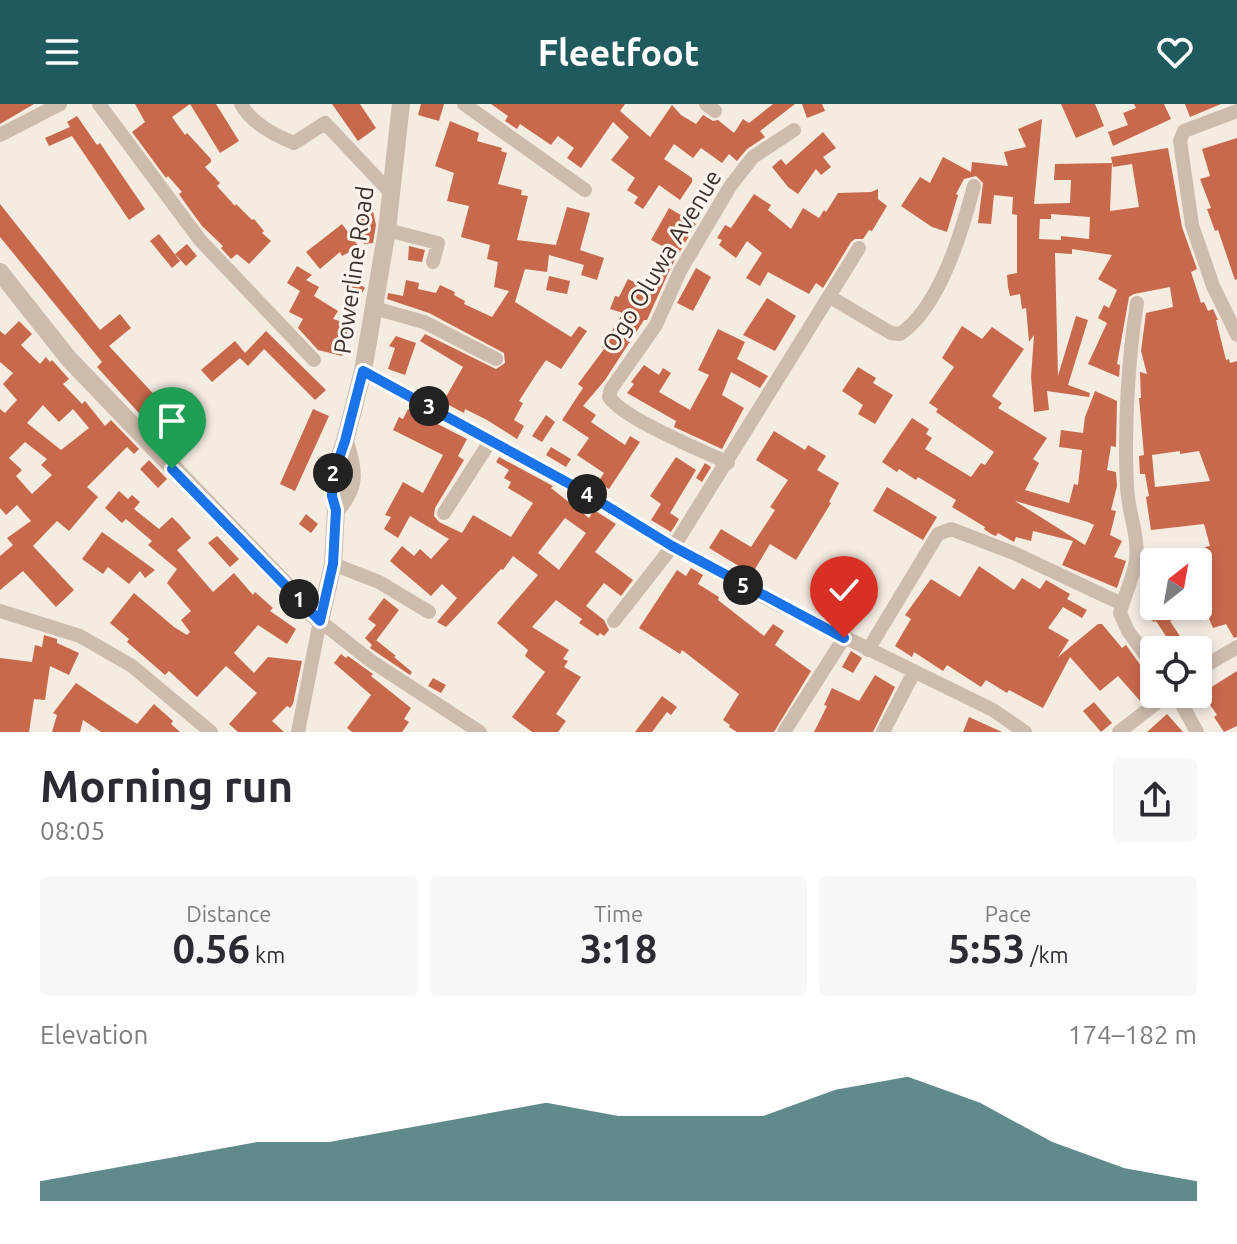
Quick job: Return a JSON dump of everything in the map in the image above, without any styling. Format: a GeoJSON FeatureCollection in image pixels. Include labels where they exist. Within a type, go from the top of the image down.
{"type":"FeatureCollection","features":[{"type":"Feature","properties":{"kind":"street"},"geometry":{"type":"LineString","coordinates":[[0,135],[60,104]]}},
{"type":"Feature","properties":{"kind":"street"},"geometry":{"type":"LineString","coordinates":[[99,104],[200,240],[314,360]]}},
{"type":"Feature","properties":{"kind":"street"},"geometry":{"type":"LineString","coordinates":[[241,104],[246,114],[294,143],[325,123],[390,192]]}},
{"type":"Feature","properties":{"kind":"street","name":"Powerline Road"},"geometry":{"type":"LineString","coordinates":[[320,621],[333,564],[336,510],[349,496],[353,479],[345,441],[363,371],[387,230],[401,104]]}},
{"type":"Feature","properties":{"kind":"street"},"geometry":{"type":"LineString","coordinates":[[464,104],[585,190]]}},
{"type":"Feature","properties":{"kind":"street"},"geometry":{"type":"LineString","coordinates":[[1237,111],[1194,125],[1184,131],[1180,141],[1192,225],[1231,309],[1237,335]]}},
{"type":"Feature","properties":{"kind":"street","name":"Ogo Oluwa Avenue"},"geometry":{"type":"LineString","coordinates":[[728,463],[636,417],[613,404],[609,397],[611,389],[656,325],[680,271],[731,185],[753,157],[794,130]]}},
{"type":"Feature","properties":{"kind":"street"},"geometry":{"type":"LineString","coordinates":[[830,297],[891,333],[900,334],[907,329],[935,293],[960,237],[974,186]]}},
{"type":"Feature","properties":{"kind":"street"},"geometry":{"type":"LineString","coordinates":[[387,230],[438,243],[433,262]]}},
{"type":"Feature","properties":{"kind":"street"},"geometry":{"type":"LineString","coordinates":[[614,621],[672,546],[728,463],[859,248]]}},
{"type":"Feature","properties":{"kind":"street"},"geometry":{"type":"LineString","coordinates":[[0,272],[69,359],[320,621],[371,661],[480,732]]}},
{"type":"Feature","properties":{"kind":"street"},"geometry":{"type":"LineString","coordinates":[[1137,303],[1127,440],[1127,490],[1137,541],[1136,561],[1122,604],[1121,620],[1140,647]]}},
{"type":"Feature","properties":{"kind":"street"},"geometry":{"type":"LineString","coordinates":[[374,308],[424,322],[496,359]]}},
{"type":"Feature","properties":{"kind":"street"},"geometry":{"type":"LineString","coordinates":[[363,371],[579,489],[672,546],[844,638],[993,710],[1025,732]]}},
{"type":"Feature","properties":{"kind":"street"},"geometry":{"type":"LineString","coordinates":[[444,513],[491,440]]}},
{"type":"Feature","properties":{"kind":"street"},"geometry":{"type":"LineString","coordinates":[[868,650],[938,534],[944,530],[951,529],[1016,554],[1122,604]]}},
{"type":"Feature","properties":{"kind":"street"},"geometry":{"type":"LineString","coordinates":[[333,564],[379,582],[429,612]]}},
{"type":"Feature","properties":{"kind":"street"},"geometry":{"type":"LineString","coordinates":[[0,611],[80,636],[132,666],[211,732]]}},
{"type":"Feature","properties":{"kind":"street"},"geometry":{"type":"LineString","coordinates":[[298,732],[320,621]]}},
{"type":"Feature","properties":{"kind":"street"},"geometry":{"type":"LineString","coordinates":[[784,732],[844,638]]}},
{"type":"Feature","properties":{"kind":"street"},"geometry":{"type":"LineString","coordinates":[[1212,662],[1237,647]]}},
{"type":"Feature","properties":{"kind":"street"},"geometry":{"type":"LineString","coordinates":[[883,732],[914,672]]}},
{"type":"Feature","properties":{"kind":"street"},"geometry":{"type":"LineString","coordinates":[[1119,732],[1150,708]]}},
{"type":"Feature","properties":{"kind":"street"},"geometry":{"type":"LineString","coordinates":[[1184,708],[1197,732]]}},
{"type":"Feature","properties":{"kind":"building"},"geometry":{"type":"Polygon","coordinates":[[[0,104],[34,104],[0,124],[0,104]]]}},
{"type":"Feature","properties":{"kind":"building"},"geometry":{"type":"Polygon","coordinates":[[[135,104],[190,104],[172,117],[185,135],[187,133],[211,159],[205,167],[220,183],[217,186],[235,206],[254,219],[271,241],[249,264],[237,254],[231,259],[221,248],[223,246],[202,226],[183,200],[179,194],[182,192],[168,176],[166,178],[132,132],[145,122],[135,104]]]}},
{"type":"Feature","properties":{"kind":"building"},"geometry":{"type":"Polygon","coordinates":[[[190,104],[216,104],[239,141],[220,153],[190,104]]]}},
{"type":"Feature","properties":{"kind":"building"},"geometry":{"type":"Polygon","coordinates":[[[332,104],[360,104],[376,128],[358,141],[332,104]]]}},
{"type":"Feature","properties":{"kind":"building"},"geometry":{"type":"Polygon","coordinates":[[[421,104],[444,104],[439,121],[418,115],[421,104]]]}},
{"type":"Feature","properties":{"kind":"building"},"geometry":{"type":"Polygon","coordinates":[[[491,104],[625,104],[620,111],[650,137],[672,105],[696,124],[703,115],[713,121],[718,120],[734,133],[743,119],[749,123],[773,104],[795,104],[760,131],[765,137],[747,149],[737,161],[729,154],[722,163],[701,148],[693,158],[674,144],[664,159],[692,178],[692,182],[680,200],[659,185],[643,209],[634,203],[638,197],[627,190],[635,178],[611,160],[629,137],[613,122],[581,168],[567,158],[574,148],[558,136],[551,145],[520,124],[517,129],[505,121],[508,116],[491,104]]]}},
{"type":"Feature","properties":{"kind":"building"},"geometry":{"type":"Polygon","coordinates":[[[802,104],[822,104],[825,111],[807,118],[802,104]]]}},
{"type":"Feature","properties":{"kind":"building"},"geometry":{"type":"Polygon","coordinates":[[[1061,104],[1095,104],[1104,126],[1076,138],[1061,104]]]}},
{"type":"Feature","properties":{"kind":"building"},"geometry":{"type":"Polygon","coordinates":[[[1134,104],[1164,104],[1171,119],[1113,146],[1108,132],[1128,125],[1123,113],[1136,108],[1134,104]]]}},
{"type":"Feature","properties":{"kind":"building"},"geometry":{"type":"Polygon","coordinates":[[[1185,104],[1221,104],[1190,117],[1185,104]]]}},
{"type":"Feature","properties":{"kind":"building"},"geometry":{"type":"Polygon","coordinates":[[[77,116],[97,145],[100,143],[145,209],[129,220],[72,136],[49,146],[45,138],[70,127],[67,122],[77,116]]]}},
{"type":"Feature","properties":{"kind":"building"},"geometry":{"type":"Polygon","coordinates":[[[1042,119],[1034,204],[1070,203],[1071,180],[1054,180],[1055,164],[1112,163],[1110,211],[1139,207],[1132,164],[1113,167],[1111,157],[1168,148],[1182,227],[1197,269],[1191,272],[1201,303],[1204,302],[1208,311],[1213,309],[1218,320],[1226,360],[1229,359],[1230,363],[1237,361],[1237,637],[1234,638],[1226,624],[1213,628],[1210,620],[1212,548],[1205,548],[1210,546],[1204,524],[1151,530],[1145,474],[1140,474],[1139,456],[1144,455],[1139,398],[1140,372],[1147,374],[1141,351],[1146,313],[1173,307],[1170,287],[1129,297],[1117,364],[1120,365],[1119,377],[1088,364],[1107,323],[1098,318],[1104,305],[1109,308],[1117,290],[1098,279],[1112,255],[1072,249],[1072,254],[1055,253],[1058,376],[1076,316],[1088,320],[1068,385],[1090,393],[1089,397],[1047,391],[1049,410],[1034,412],[1031,377],[1034,335],[1029,342],[1026,308],[1022,309],[1020,294],[1010,296],[1008,287],[1007,275],[1017,273],[1017,215],[1012,214],[1013,197],[994,195],[991,224],[978,223],[983,183],[976,176],[964,179],[956,194],[947,232],[932,227],[901,206],[920,177],[930,183],[943,157],[971,172],[972,162],[1008,166],[1004,152],[1026,147],[1018,129],[1042,119]],[[1051,214],[1051,219],[1040,219],[1039,239],[1061,240],[1061,236],[1089,239],[1090,217],[1051,214]],[[1180,451],[1152,455],[1155,487],[1210,481],[1199,451],[1180,454],[1180,451]]]}},
{"type":"Feature","properties":{"kind":"building"},"geometry":{"type":"Polygon","coordinates":[[[450,121],[479,133],[477,141],[502,148],[501,151],[507,153],[498,184],[522,190],[521,195],[528,196],[517,240],[556,245],[567,207],[590,213],[580,250],[604,258],[597,280],[581,275],[584,265],[549,255],[547,272],[525,269],[515,302],[571,337],[579,326],[587,331],[561,369],[546,360],[535,376],[519,401],[523,403],[514,420],[524,426],[517,439],[465,409],[464,413],[443,402],[463,367],[420,341],[425,334],[496,369],[505,363],[504,353],[429,313],[387,299],[388,293],[403,296],[406,280],[419,283],[418,289],[436,293],[440,285],[455,292],[454,295],[465,301],[464,304],[492,317],[509,291],[494,287],[498,262],[487,259],[490,245],[461,237],[469,206],[447,201],[454,173],[435,166],[450,121]]]}},
{"type":"Feature","properties":{"kind":"building"},"geometry":{"type":"Polygon","coordinates":[[[823,132],[836,148],[823,157],[831,167],[821,175],[816,169],[798,194],[772,167],[781,159],[786,165],[823,132]]]}},
{"type":"Feature","properties":{"kind":"building"},"geometry":{"type":"Polygon","coordinates":[[[1237,138],[1235,280],[1218,230],[1215,231],[1207,209],[1211,208],[1200,179],[1210,176],[1202,149],[1237,138]]]}},
{"type":"Feature","properties":{"kind":"building"},"geometry":{"type":"Polygon","coordinates":[[[878,189],[878,199],[887,206],[872,231],[869,230],[863,239],[851,242],[823,288],[816,283],[809,294],[768,272],[760,286],[746,278],[762,253],[747,241],[736,258],[719,245],[722,240],[717,238],[725,225],[731,228],[754,194],[771,205],[768,210],[791,229],[803,208],[819,218],[838,193],[878,189]]]}},
{"type":"Feature","properties":{"kind":"building"},"geometry":{"type":"Polygon","coordinates":[[[0,204],[100,330],[120,314],[131,328],[109,346],[186,429],[175,439],[164,428],[158,434],[97,367],[102,362],[0,237],[0,204]]]}},
{"type":"Feature","properties":{"kind":"building"},"geometry":{"type":"Polygon","coordinates":[[[372,207],[376,225],[373,243],[364,244],[358,209],[372,207]]]}},
{"type":"Feature","properties":{"kind":"building"},"geometry":{"type":"Polygon","coordinates":[[[669,208],[696,224],[671,267],[647,320],[644,320],[605,380],[583,406],[596,415],[591,422],[625,445],[630,436],[640,442],[609,489],[598,482],[604,473],[577,455],[589,438],[562,420],[583,388],[578,384],[604,349],[602,347],[623,313],[610,309],[615,296],[619,297],[628,279],[648,289],[664,247],[651,240],[669,208]]]}},
{"type":"Feature","properties":{"kind":"building"},"geometry":{"type":"Polygon","coordinates":[[[342,224],[359,247],[342,256],[340,252],[320,269],[306,252],[342,224]]]}},
{"type":"Feature","properties":{"kind":"building"},"geometry":{"type":"Polygon","coordinates":[[[159,234],[180,261],[172,268],[150,241],[159,234]]]}},
{"type":"Feature","properties":{"kind":"building"},"geometry":{"type":"Polygon","coordinates":[[[187,244],[197,256],[186,266],[175,254],[187,244]]]}},
{"type":"Feature","properties":{"kind":"building"},"geometry":{"type":"Polygon","coordinates":[[[409,246],[425,250],[422,262],[408,260],[409,246]]]}},
{"type":"Feature","properties":{"kind":"building"},"geometry":{"type":"Polygon","coordinates":[[[297,266],[312,275],[306,280],[319,287],[314,296],[338,311],[333,319],[349,324],[342,356],[318,350],[298,328],[303,319],[289,312],[300,291],[287,283],[297,266]]]}},
{"type":"Feature","properties":{"kind":"building"},"geometry":{"type":"Polygon","coordinates":[[[696,268],[711,277],[693,311],[677,303],[696,268]]]}},
{"type":"Feature","properties":{"kind":"building"},"geometry":{"type":"Polygon","coordinates":[[[549,276],[570,281],[567,294],[546,290],[549,276]]]}},
{"type":"Feature","properties":{"kind":"building"},"geometry":{"type":"Polygon","coordinates":[[[354,280],[365,288],[358,300],[345,293],[354,280]]]}},
{"type":"Feature","properties":{"kind":"building"},"geometry":{"type":"Polygon","coordinates":[[[767,298],[796,316],[775,351],[743,335],[767,298]]]}},
{"type":"Feature","properties":{"kind":"building"},"geometry":{"type":"Polygon","coordinates":[[[19,321],[32,334],[21,345],[40,364],[46,357],[50,362],[52,360],[69,379],[63,384],[82,404],[85,401],[105,426],[111,420],[139,449],[134,454],[127,447],[87,487],[98,497],[69,531],[57,521],[33,546],[74,590],[56,607],[23,571],[0,590],[0,556],[13,545],[7,538],[31,521],[17,505],[6,515],[0,508],[0,409],[5,413],[17,400],[3,384],[13,373],[0,362],[0,331],[5,335],[19,321]],[[43,405],[27,423],[61,450],[89,428],[73,409],[59,422],[43,405]],[[25,442],[9,458],[22,470],[16,476],[32,494],[52,475],[41,465],[47,459],[25,442]]]}},
{"type":"Feature","properties":{"kind":"building"},"geometry":{"type":"Polygon","coordinates":[[[962,326],[982,339],[992,327],[1024,349],[992,396],[1002,403],[998,408],[1047,438],[1033,459],[1039,463],[1025,490],[1069,503],[1074,484],[1078,485],[1082,450],[1059,447],[1061,430],[1083,433],[1085,417],[1095,391],[1117,401],[1116,447],[1111,446],[1107,470],[1116,472],[1117,486],[1111,510],[1116,511],[1110,535],[1122,541],[1114,557],[1126,561],[1117,588],[1062,565],[1073,541],[1033,531],[1031,541],[1016,537],[1014,542],[998,533],[996,536],[991,534],[952,507],[956,500],[918,477],[916,480],[882,462],[912,418],[929,429],[926,434],[932,438],[925,449],[971,477],[994,452],[936,412],[938,409],[929,403],[954,367],[942,358],[962,326]],[[1015,501],[1085,545],[1094,525],[1015,501]]]}},
{"type":"Feature","properties":{"kind":"building"},"geometry":{"type":"Polygon","coordinates":[[[718,329],[745,342],[737,359],[768,376],[760,388],[731,372],[722,395],[744,408],[722,449],[674,427],[676,421],[627,393],[644,365],[659,375],[663,368],[671,373],[659,392],[690,410],[709,375],[698,370],[718,329]]]}},
{"type":"Feature","properties":{"kind":"building"},"geometry":{"type":"Polygon","coordinates":[[[266,331],[326,390],[315,400],[264,349],[248,366],[240,358],[212,382],[201,370],[235,341],[245,353],[266,331]]]}},
{"type":"Feature","properties":{"kind":"building"},"geometry":{"type":"Polygon","coordinates":[[[396,336],[416,343],[405,375],[388,369],[395,348],[389,346],[396,336]]]}},
{"type":"Feature","properties":{"kind":"building"},"geometry":{"type":"Polygon","coordinates":[[[858,367],[876,378],[873,383],[893,395],[875,424],[858,414],[863,405],[842,391],[858,367]]]}},
{"type":"Feature","properties":{"kind":"building"},"geometry":{"type":"Polygon","coordinates":[[[313,409],[329,416],[295,491],[280,484],[313,409]]]}},
{"type":"Feature","properties":{"kind":"building"},"geometry":{"type":"Polygon","coordinates":[[[408,409],[467,439],[458,456],[464,460],[435,508],[434,516],[439,522],[462,533],[473,515],[511,537],[533,503],[508,488],[511,482],[504,478],[509,470],[496,462],[499,457],[553,486],[551,488],[589,518],[594,510],[616,524],[595,552],[633,580],[621,596],[604,583],[586,606],[604,620],[609,630],[604,636],[600,633],[598,636],[579,623],[582,619],[556,600],[532,627],[569,650],[563,659],[568,661],[564,667],[581,677],[556,714],[566,721],[558,732],[532,732],[512,717],[545,672],[525,656],[528,650],[497,623],[538,575],[513,556],[446,627],[437,622],[457,598],[442,584],[431,596],[390,561],[402,546],[414,556],[420,549],[431,559],[449,539],[410,516],[398,538],[384,529],[391,517],[385,515],[403,482],[423,493],[443,455],[393,430],[399,417],[403,419],[408,409]],[[565,518],[538,553],[559,570],[586,533],[565,518]]]}},
{"type":"Feature","properties":{"kind":"building"},"geometry":{"type":"Polygon","coordinates":[[[546,415],[555,422],[542,442],[532,436],[546,415]]]}},
{"type":"Feature","properties":{"kind":"building"},"geometry":{"type":"Polygon","coordinates":[[[774,431],[805,450],[808,445],[826,456],[817,470],[839,483],[831,503],[796,560],[770,544],[752,574],[709,548],[721,529],[751,547],[775,510],[770,507],[788,480],[756,460],[774,431]]]}},
{"type":"Feature","properties":{"kind":"building"},"geometry":{"type":"Polygon","coordinates":[[[551,447],[571,459],[566,467],[546,455],[551,447]]]}},
{"type":"Feature","properties":{"kind":"building"},"geometry":{"type":"Polygon","coordinates":[[[676,457],[696,470],[670,513],[679,519],[671,532],[651,520],[661,504],[650,496],[676,457]]]}},
{"type":"Feature","properties":{"kind":"building"},"geometry":{"type":"Polygon","coordinates":[[[149,460],[167,479],[158,488],[140,469],[149,460]]]}},
{"type":"Feature","properties":{"kind":"building"},"geometry":{"type":"Polygon","coordinates":[[[705,463],[711,467],[702,482],[696,478],[705,463]]]}},
{"type":"Feature","properties":{"kind":"building"},"geometry":{"type":"Polygon","coordinates":[[[887,487],[937,517],[923,540],[873,511],[887,487]]]}},
{"type":"Feature","properties":{"kind":"building"},"geometry":{"type":"Polygon","coordinates":[[[119,491],[128,499],[132,495],[140,502],[134,509],[159,529],[172,517],[179,524],[191,538],[177,550],[213,592],[234,573],[253,595],[255,592],[273,608],[270,611],[296,629],[287,644],[258,625],[234,653],[254,673],[268,657],[302,661],[293,704],[272,721],[284,732],[238,732],[229,724],[257,693],[226,666],[197,697],[169,671],[165,675],[110,623],[134,593],[174,627],[187,635],[190,632],[181,620],[191,611],[167,583],[177,569],[148,545],[152,541],[126,519],[122,523],[105,508],[119,491]]]}},
{"type":"Feature","properties":{"kind":"building"},"geometry":{"type":"Polygon","coordinates":[[[306,514],[318,524],[311,533],[299,524],[306,514]]]}},
{"type":"Feature","properties":{"kind":"building"},"geometry":{"type":"Polygon","coordinates":[[[102,532],[155,570],[145,578],[140,571],[129,584],[108,567],[103,574],[82,559],[102,532]]]}},
{"type":"Feature","properties":{"kind":"building"},"geometry":{"type":"Polygon","coordinates":[[[217,536],[239,559],[230,567],[208,543],[217,536]]]}},
{"type":"Feature","properties":{"kind":"building"},"geometry":{"type":"Polygon","coordinates":[[[979,566],[1014,590],[1022,578],[1040,589],[1046,580],[1070,594],[1067,599],[1087,610],[1082,618],[1063,607],[1048,628],[1069,640],[1058,657],[1098,624],[1102,624],[1122,648],[1126,645],[1140,665],[1140,701],[1118,676],[1100,691],[1070,657],[1043,708],[1009,690],[1007,693],[986,680],[981,687],[947,665],[943,671],[914,652],[912,657],[895,646],[911,619],[905,615],[931,579],[960,597],[979,566]]]}},
{"type":"Feature","properties":{"kind":"building"},"geometry":{"type":"Polygon","coordinates":[[[691,568],[703,575],[698,584],[719,597],[718,600],[764,636],[773,624],[784,631],[775,645],[811,671],[774,732],[737,732],[729,727],[723,720],[739,694],[682,650],[680,654],[639,628],[677,570],[686,576],[691,568]]]}},
{"type":"Feature","properties":{"kind":"building"},"geometry":{"type":"Polygon","coordinates":[[[384,598],[399,610],[376,640],[412,672],[410,675],[370,648],[372,645],[365,638],[376,625],[368,619],[384,598]]]}},
{"type":"Feature","properties":{"kind":"building"},"geometry":{"type":"Polygon","coordinates":[[[1152,620],[1173,620],[1170,621],[1180,636],[1166,636],[1156,621],[1152,620]]]}},
{"type":"Feature","properties":{"kind":"building"},"geometry":{"type":"Polygon","coordinates":[[[44,635],[79,653],[69,675],[50,666],[45,700],[34,699],[29,732],[0,732],[0,658],[32,662],[35,645],[42,647],[44,635]]]}},
{"type":"Feature","properties":{"kind":"building"},"geometry":{"type":"Polygon","coordinates":[[[851,651],[862,658],[853,673],[842,667],[851,651]]]}},
{"type":"Feature","properties":{"kind":"building"},"geometry":{"type":"Polygon","coordinates":[[[341,654],[373,674],[371,676],[411,708],[404,719],[409,722],[402,732],[352,732],[347,728],[371,695],[334,663],[341,654]]]}},
{"type":"Feature","properties":{"kind":"building"},"geometry":{"type":"Polygon","coordinates":[[[1237,671],[1237,726],[1224,732],[1214,717],[1217,715],[1212,708],[1212,687],[1237,671]]]}},
{"type":"Feature","properties":{"kind":"building"},"geometry":{"type":"Polygon","coordinates":[[[875,675],[895,687],[873,732],[814,732],[832,688],[859,701],[875,675]]]}},
{"type":"Feature","properties":{"kind":"building"},"geometry":{"type":"Polygon","coordinates":[[[433,678],[446,685],[441,693],[428,686],[433,678]]]}},
{"type":"Feature","properties":{"kind":"building"},"geometry":{"type":"Polygon","coordinates":[[[76,683],[137,724],[154,704],[180,732],[101,732],[83,720],[80,732],[52,732],[57,715],[53,713],[76,683]]]}},
{"type":"Feature","properties":{"kind":"building"},"geometry":{"type":"Polygon","coordinates":[[[662,696],[677,707],[671,715],[667,712],[652,732],[635,732],[662,696]]]}},
{"type":"Feature","properties":{"kind":"building"},"geometry":{"type":"Polygon","coordinates":[[[1094,702],[1112,723],[1101,732],[1083,711],[1094,702]]]}},
{"type":"Feature","properties":{"kind":"building"},"geometry":{"type":"Polygon","coordinates":[[[1167,714],[1183,732],[1147,732],[1167,714]]]}},
{"type":"Feature","properties":{"kind":"building"},"geometry":{"type":"Polygon","coordinates":[[[969,717],[1002,732],[963,732],[969,717]]]}},
{"type":"Feature","properties":{"kind":"route"},"geometry":{"type":"LineString","coordinates":[[172,469],[320,621],[333,564],[336,510],[332,479],[363,371],[579,489],[672,546],[844,638]]}}]}
